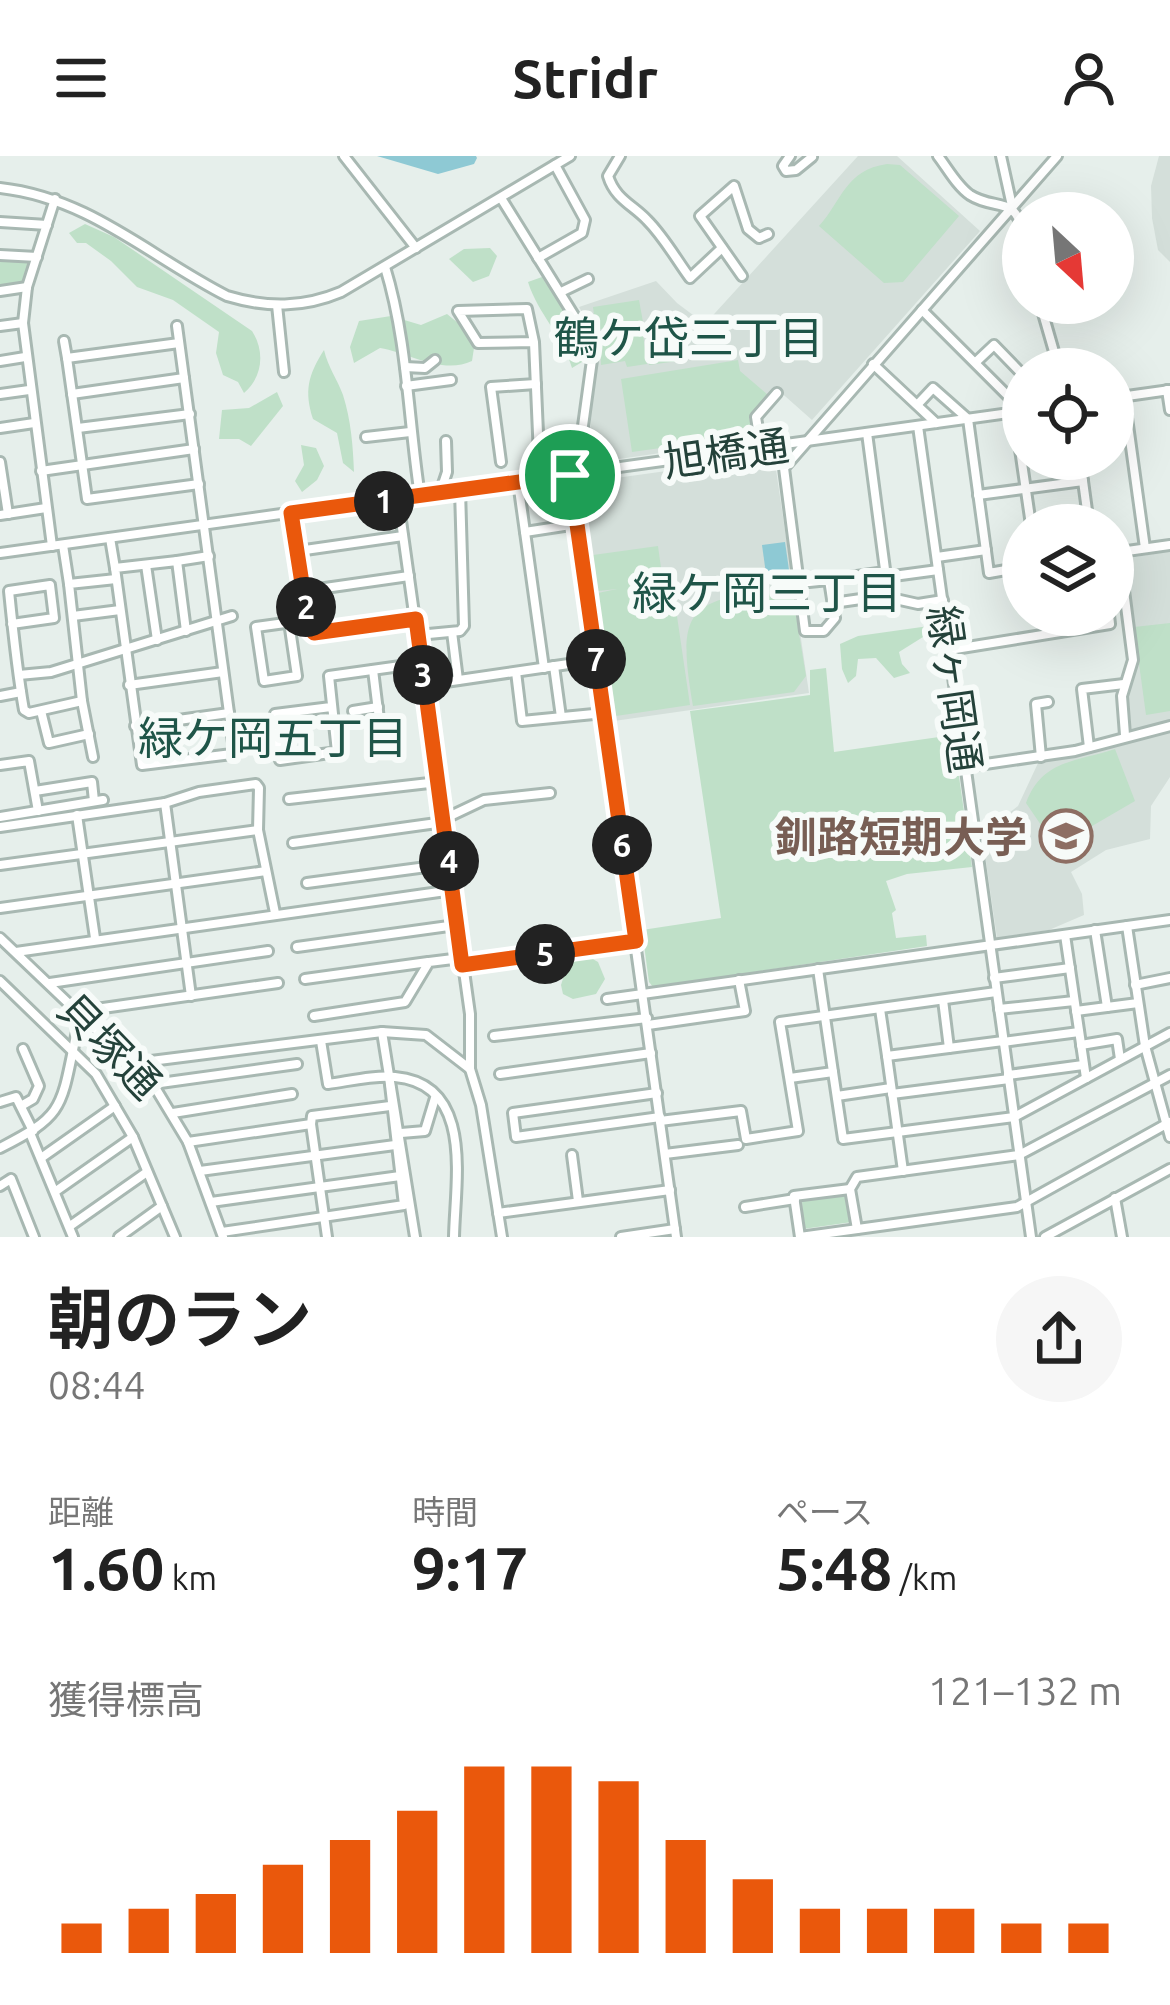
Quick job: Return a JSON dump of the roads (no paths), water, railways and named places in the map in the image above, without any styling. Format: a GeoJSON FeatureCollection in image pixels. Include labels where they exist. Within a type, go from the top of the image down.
{"type":"FeatureCollection","features":[{"type":"Feature","properties":{"kind":"street"},"geometry":{"type":"LineString","coordinates":[[344,156],[416,248]]}},
{"type":"Feature","properties":{"kind":"street"},"geometry":{"type":"LineString","coordinates":[[0,188],[55,199],[118,228],[227,296],[277,305],[324,299],[570,156]]}},
{"type":"Feature","properties":{"kind":"street"},"geometry":{"type":"LineString","coordinates":[[620,156],[608,176],[611,185],[630,209],[652,225],[690,278],[722,248]]}},
{"type":"Feature","properties":{"kind":"street"},"geometry":{"type":"LineString","coordinates":[[790,156],[783,166],[786,172],[812,157]]}},
{"type":"Feature","properties":{"kind":"street"},"geometry":{"type":"LineString","coordinates":[[1001,156],[1009,192]]}},
{"type":"Feature","properties":{"kind":"street"},"geometry":{"type":"LineString","coordinates":[[1025,192],[1057,156]]}},
{"type":"Feature","properties":{"kind":"street"},"geometry":{"type":"LineString","coordinates":[[942,158],[972,196],[1002,204]]}},
{"type":"Feature","properties":{"kind":"street"},"geometry":{"type":"LineString","coordinates":[[538,258],[582,233],[585,220],[555,165]]}},
{"type":"Feature","properties":{"kind":"street"},"geometry":{"type":"LineString","coordinates":[[742,276],[700,216],[734,186],[748,229],[759,238],[768,234]]}},
{"type":"Feature","properties":{"kind":"street"},"geometry":{"type":"LineString","coordinates":[[501,198],[588,336],[592,351],[584,426],[589,472]]}},
{"type":"Feature","properties":{"kind":"street"},"geometry":{"type":"LineString","coordinates":[[55,199],[27,286],[25,357],[46,508],[69,584],[93,757]]}},
{"type":"Feature","properties":{"kind":"street"},"geometry":{"type":"LineString","coordinates":[[829,580],[835,618],[826,628],[807,634],[784,468],[1002,218]]}},
{"type":"Feature","properties":{"kind":"street"},"geometry":{"type":"LineString","coordinates":[[0,222],[47,225]]}},
{"type":"Feature","properties":{"kind":"street"},"geometry":{"type":"LineString","coordinates":[[0,255],[37,257]]}},
{"type":"Feature","properties":{"kind":"street"},"geometry":{"type":"LineString","coordinates":[[385,267],[400,321],[420,496]]}},
{"type":"Feature","properties":{"kind":"street"},"geometry":{"type":"LineString","coordinates":[[561,292],[587,279]]}},
{"type":"Feature","properties":{"kind":"street"},"geometry":{"type":"LineString","coordinates":[[0,291],[27,286]]}},
{"type":"Feature","properties":{"kind":"street"},"geometry":{"type":"LineString","coordinates":[[277,305],[284,372]]}},
{"type":"Feature","properties":{"kind":"street"},"geometry":{"type":"LineString","coordinates":[[534,342],[478,343],[458,311],[527,309],[534,342],[540,478]]}},
{"type":"Feature","properties":{"kind":"street"},"geometry":{"type":"LineString","coordinates":[[922,310],[1002,389]]}},
{"type":"Feature","properties":{"kind":"street"},"geometry":{"type":"LineString","coordinates":[[0,326],[23,323]]}},
{"type":"Feature","properties":{"kind":"street"},"geometry":{"type":"LineString","coordinates":[[110,538],[142,765],[232,754],[177,326]]}},
{"type":"Feature","properties":{"kind":"street"},"geometry":{"type":"LineString","coordinates":[[64,341],[87,499],[199,484]]}},
{"type":"Feature","properties":{"kind":"street"},"geometry":{"type":"LineString","coordinates":[[67,358],[179,343]]}},
{"type":"Feature","properties":{"kind":"street"},"geometry":{"type":"LineString","coordinates":[[977,362],[994,345],[1002,354]]}},
{"type":"Feature","properties":{"kind":"street"},"geometry":{"type":"LineString","coordinates":[[0,361],[25,357]]}},
{"type":"Feature","properties":{"kind":"street"},"geometry":{"type":"LineString","coordinates":[[405,367],[425,368],[435,359]]}},
{"type":"Feature","properties":{"kind":"street"},"geometry":{"type":"LineString","coordinates":[[873,364],[936,423]]}},
{"type":"Feature","properties":{"kind":"street"},"geometry":{"type":"LineString","coordinates":[[72,394],[184,378]]}},
{"type":"Feature","properties":{"kind":"street"},"geometry":{"type":"LineString","coordinates":[[406,386],[451,380]]}},
{"type":"Feature","properties":{"kind":"street"},"geometry":{"type":"LineString","coordinates":[[500,462],[491,386],[536,383]]}},
{"type":"Feature","properties":{"kind":"street"},"geometry":{"type":"LineString","coordinates":[[918,404],[933,388],[968,419],[988,573],[1002,571]]}},
{"type":"Feature","properties":{"kind":"street"},"geometry":{"type":"LineString","coordinates":[[0,394],[29,389]]}},
{"type":"Feature","properties":{"kind":"street"},"geometry":{"type":"LineString","coordinates":[[1134,395],[1168,390],[1170,410]]}},
{"type":"Feature","properties":{"kind":"street"},"geometry":{"type":"LineString","coordinates":[[761,448],[756,417],[777,393]]}},
{"type":"Feature","properties":{"kind":"street"},"geometry":{"type":"LineString","coordinates":[[77,428],[190,414]]}},
{"type":"Feature","properties":{"kind":"street","name":"旭橋通"},"geometry":{"type":"LineString","coordinates":[[0,554],[1002,414]]}},
{"type":"Feature","properties":{"kind":"street"},"geometry":{"type":"LineString","coordinates":[[0,428],[34,423]]}},
{"type":"Feature","properties":{"kind":"street","name":"緑ヶ岡通"},"geometry":{"type":"LineString","coordinates":[[918,426],[1031,1237]]}},
{"type":"Feature","properties":{"kind":"street"},"geometry":{"type":"LineString","coordinates":[[367,437],[410,432]]}},
{"type":"Feature","properties":{"kind":"street"},"geometry":{"type":"LineString","coordinates":[[867,433],[886,577],[938,570]]}},
{"type":"Feature","properties":{"kind":"street"},"geometry":{"type":"LineString","coordinates":[[440,493],[447,472],[446,441]]}},
{"type":"Feature","properties":{"kind":"street"},"geometry":{"type":"LineString","coordinates":[[41,471],[194,449]]}},
{"type":"Feature","properties":{"kind":"street"},"geometry":{"type":"LineString","coordinates":[[0,462],[4,515],[46,508]]}},
{"type":"Feature","properties":{"kind":"street"},"geometry":{"type":"LineString","coordinates":[[570,475],[676,1233],[621,1237]]}},
{"type":"Feature","properties":{"kind":"street"},"geometry":{"type":"LineString","coordinates":[[1025,480],[1028,504]]}},
{"type":"Feature","properties":{"kind":"street"},"geometry":{"type":"LineString","coordinates":[[1132,480],[1144,548]]}},
{"type":"Feature","properties":{"kind":"street"},"geometry":{"type":"LineString","coordinates":[[978,495],[1083,481],[1086,504]]}},
{"type":"Feature","properties":{"kind":"street"},"geometry":{"type":"LineString","coordinates":[[518,482],[561,717]]}},
{"type":"Feature","properties":{"kind":"street"},"geometry":{"type":"LineString","coordinates":[[418,635],[464,626],[460,490]]}},
{"type":"Feature","properties":{"kind":"street"},"geometry":{"type":"LineString","coordinates":[[398,499],[470,1014],[470,1069],[481,1106],[502,1237]]}},
{"type":"Feature","properties":{"kind":"street"},"geometry":{"type":"LineString","coordinates":[[291,513],[314,633],[416,619]]}},
{"type":"Feature","properties":{"kind":"street"},"geometry":{"type":"LineString","coordinates":[[525,532],[577,524]]}},
{"type":"Feature","properties":{"kind":"street"},"geometry":{"type":"LineString","coordinates":[[298,550],[404,536]]}},
{"type":"Feature","properties":{"kind":"street"},"geometry":{"type":"LineString","coordinates":[[1134,549],[1170,544]]}},
{"type":"Feature","properties":{"kind":"street"},"geometry":{"type":"LineString","coordinates":[[937,557],[986,550]]}},
{"type":"Feature","properties":{"kind":"street"},"geometry":{"type":"LineString","coordinates":[[69,584],[209,556]]}},
{"type":"Feature","properties":{"kind":"street"},"geometry":{"type":"LineString","coordinates":[[177,561],[186,631]]}},
{"type":"Feature","properties":{"kind":"street"},"geometry":{"type":"LineString","coordinates":[[146,565],[157,640]]}},
{"type":"Feature","properties":{"kind":"street"},"geometry":{"type":"LineString","coordinates":[[799,583],[878,573],[882,596]]}},
{"type":"Feature","properties":{"kind":"street"},"geometry":{"type":"LineString","coordinates":[[303,591],[409,576]]}},
{"type":"Feature","properties":{"kind":"street"},"geometry":{"type":"LineString","coordinates":[[0,621],[12,621],[55,618],[50,585],[9,591],[12,621],[24,710],[82,701]]}},
{"type":"Feature","properties":{"kind":"street"},"geometry":{"type":"LineString","coordinates":[[833,603],[882,596],[918,604],[943,600]]}},
{"type":"Feature","properties":{"kind":"street"},"geometry":{"type":"LineString","coordinates":[[73,616],[121,610]]}},
{"type":"Feature","properties":{"kind":"street"},"geometry":{"type":"LineString","coordinates":[[19,675],[77,664],[232,616]]}},
{"type":"Feature","properties":{"kind":"street"},"geometry":{"type":"LineString","coordinates":[[289,622],[298,676],[265,681],[256,627],[289,622],[308,620]]}},
{"type":"Feature","properties":{"kind":"street"},"geometry":{"type":"LineString","coordinates":[[452,632],[458,680]]}},
{"type":"Feature","properties":{"kind":"street"},"geometry":{"type":"LineString","coordinates":[[949,650],[1034,636]]}},
{"type":"Feature","properties":{"kind":"street"},"geometry":{"type":"LineString","coordinates":[[1126,735],[1124,684],[1133,660],[1129,636]]}},
{"type":"Feature","properties":{"kind":"street"},"geometry":{"type":"LineString","coordinates":[[425,685],[596,660]]}},
{"type":"Feature","properties":{"kind":"street"},"geometry":{"type":"LineString","coordinates":[[332,707],[275,715],[280,760],[337,752],[329,676],[422,663]]}},
{"type":"Feature","properties":{"kind":"street"},"geometry":{"type":"LineString","coordinates":[[373,670],[383,752]]}},
{"type":"Feature","properties":{"kind":"street"},"geometry":{"type":"LineString","coordinates":[[129,685],[223,672]]}},
{"type":"Feature","properties":{"kind":"street"},"geometry":{"type":"LineString","coordinates":[[516,672],[522,721],[604,712]]}},
{"type":"Feature","properties":{"kind":"street"},"geometry":{"type":"LineString","coordinates":[[1089,748],[1082,689],[1124,684]]}},
{"type":"Feature","properties":{"kind":"street"},"geometry":{"type":"LineString","coordinates":[[0,696],[21,692]]}},
{"type":"Feature","properties":{"kind":"street"},"geometry":{"type":"LineString","coordinates":[[1041,757],[1036,704],[1048,702]]}},
{"type":"Feature","properties":{"kind":"street"},"geometry":{"type":"LineString","coordinates":[[353,710],[379,707]]}},
{"type":"Feature","properties":{"kind":"street"},"geometry":{"type":"LineString","coordinates":[[41,711],[50,743],[89,734]]}},
{"type":"Feature","properties":{"kind":"street"},"geometry":{"type":"LineString","coordinates":[[135,726],[229,712]]}},
{"type":"Feature","properties":{"kind":"street"},"geometry":{"type":"LineString","coordinates":[[965,767],[1089,748],[1170,726]]}},
{"type":"Feature","properties":{"kind":"street"},"geometry":{"type":"LineString","coordinates":[[0,765],[29,761],[38,812]]}},
{"type":"Feature","properties":{"kind":"street"},"geometry":{"type":"LineString","coordinates":[[0,817],[99,800],[92,782],[35,791]]}},
{"type":"Feature","properties":{"kind":"street"},"geometry":{"type":"LineString","coordinates":[[0,827],[165,803],[250,782],[260,788],[259,830],[274,913]]}},
{"type":"Feature","properties":{"kind":"street"},"geometry":{"type":"LineString","coordinates":[[289,799],[438,782]]}},
{"type":"Feature","properties":{"kind":"street"},"geometry":{"type":"LineString","coordinates":[[293,843],[444,821],[484,800],[550,793]]}},
{"type":"Feature","properties":{"kind":"street"},"geometry":{"type":"LineString","coordinates":[[165,803],[191,996]]}},
{"type":"Feature","properties":{"kind":"street"},"geometry":{"type":"LineString","coordinates":[[77,815],[95,938]]}},
{"type":"Feature","properties":{"kind":"street"},"geometry":{"type":"LineString","coordinates":[[0,865],[259,830]]}},
{"type":"Feature","properties":{"kind":"street"},"geometry":{"type":"LineString","coordinates":[[308,883],[449,865]]}},
{"type":"Feature","properties":{"kind":"street"},"geometry":{"type":"LineString","coordinates":[[0,908],[266,871]]}},
{"type":"Feature","properties":{"kind":"street"},"geometry":{"type":"LineString","coordinates":[[16,952],[452,890]]}},
{"type":"Feature","properties":{"kind":"street"},"geometry":{"type":"LineString","coordinates":[[607,999],[1170,920]]}},
{"type":"Feature","properties":{"kind":"street"},"geometry":{"type":"LineString","coordinates":[[297,946],[456,925]]}},
{"type":"Feature","properties":{"kind":"street"},"geometry":{"type":"LineString","coordinates":[[1126,926],[1145,1046],[1170,1137]]}},
{"type":"Feature","properties":{"kind":"street"},"geometry":{"type":"LineString","coordinates":[[1095,930],[1107,1007]]}},
{"type":"Feature","properties":{"kind":"street"},"geometry":{"type":"LineString","coordinates":[[1065,934],[1086,1078]]}},
{"type":"Feature","properties":{"kind":"street","name":"貝塚通"},"geometry":{"type":"LineString","coordinates":[[0,938],[154,1084],[188,1142],[223,1235]]}},
{"type":"Feature","properties":{"kind":"street"},"geometry":{"type":"LineString","coordinates":[[305,980],[636,941]]}},
{"type":"Feature","properties":{"kind":"street"},"geometry":{"type":"LineString","coordinates":[[49,983],[268,951]]}},
{"type":"Feature","properties":{"kind":"street"},"geometry":{"type":"LineString","coordinates":[[314,1016],[405,1002],[429,962]]}},
{"type":"Feature","properties":{"kind":"street"},"geometry":{"type":"LineString","coordinates":[[994,978],[1070,968]]}},
{"type":"Feature","properties":{"kind":"street"},"geometry":{"type":"LineString","coordinates":[[818,969],[843,1139],[1014,1117],[1170,1033]]}},
{"type":"Feature","properties":{"kind":"street"},"geometry":{"type":"LineString","coordinates":[[1136,985],[1170,978]]}},
{"type":"Feature","properties":{"kind":"street"},"geometry":{"type":"LineString","coordinates":[[494,1036],[745,1011],[739,980]]}},
{"type":"Feature","properties":{"kind":"street"},"geometry":{"type":"LineString","coordinates":[[0,981],[96,1074],[133,1137],[175,1237]]}},
{"type":"Feature","properties":{"kind":"street"},"geometry":{"type":"LineString","coordinates":[[0,1148],[50,1119],[64,1097],[83,1015],[89,1010],[278,983]]}},
{"type":"Feature","properties":{"kind":"street"},"geometry":{"type":"LineString","coordinates":[[657,1093],[513,1112],[516,1137],[741,1112],[746,1139],[798,1131],[780,1022],[997,992]]}},
{"type":"Feature","properties":{"kind":"street"},"geometry":{"type":"LineString","coordinates":[[943,1000],[949,1048]]}},
{"type":"Feature","properties":{"kind":"street"},"geometry":{"type":"LineString","coordinates":[[999,1009],[1138,1003]]}},
{"type":"Feature","properties":{"kind":"street"},"geometry":{"type":"LineString","coordinates":[[880,1009],[903,1171]]}},
{"type":"Feature","properties":{"kind":"street"},"geometry":{"type":"LineString","coordinates":[[135,1063],[382,1032],[426,1035],[470,1069]]}},
{"type":"Feature","properties":{"kind":"street"},"geometry":{"type":"LineString","coordinates":[[382,1032],[415,1237]]}},
{"type":"Feature","properties":{"kind":"street"},"geometry":{"type":"LineString","coordinates":[[887,1056],[1079,1032]]}},
{"type":"Feature","properties":{"kind":"street"},"geometry":{"type":"LineString","coordinates":[[1081,1045],[1117,1039],[1120,1059]]}},
{"type":"Feature","properties":{"kind":"street"},"geometry":{"type":"LineString","coordinates":[[321,1041],[328,1084],[389,1076],[411,1080],[450,1111],[455,1131],[454,1237]]}},
{"type":"Feature","properties":{"kind":"street"},"geometry":{"type":"LineString","coordinates":[[21,1106],[34,1099],[40,1087],[23,1049]]}},
{"type":"Feature","properties":{"kind":"street"},"geometry":{"type":"LineString","coordinates":[[500,1073],[651,1053]]}},
{"type":"Feature","properties":{"kind":"street"},"geometry":{"type":"LineString","coordinates":[[154,1084],[297,1064]]}},
{"type":"Feature","properties":{"kind":"street"},"geometry":{"type":"LineString","coordinates":[[837,1096],[1083,1065]]}},
{"type":"Feature","properties":{"kind":"street"},"geometry":{"type":"LineString","coordinates":[[789,1078],[833,1072]]}},
{"type":"Feature","properties":{"kind":"street"},"geometry":{"type":"LineString","coordinates":[[857,1229],[850,1189],[857,1177],[1019,1155],[1170,1075]]}},
{"type":"Feature","properties":{"kind":"street"},"geometry":{"type":"LineString","coordinates":[[223,1235],[404,1205],[389,1076]]}},
{"type":"Feature","properties":{"kind":"street"},"geometry":{"type":"LineString","coordinates":[[173,1113],[292,1094]]}},
{"type":"Feature","properties":{"kind":"street"},"geometry":{"type":"LineString","coordinates":[[0,1102],[16,1096],[74,1237]]}},
{"type":"Feature","properties":{"kind":"street"},"geometry":{"type":"LineString","coordinates":[[401,1133],[425,1131],[436,1097]]}},
{"type":"Feature","properties":{"kind":"street"},"geometry":{"type":"LineString","coordinates":[[41,1158],[116,1106]]}},
{"type":"Feature","properties":{"kind":"street"},"geometry":{"type":"LineString","coordinates":[[327,1237],[312,1116],[390,1106]]}},
{"type":"Feature","properties":{"kind":"street"},"geometry":{"type":"LineString","coordinates":[[850,1189],[794,1196],[800,1237],[1017,1207],[1169,1123]]}},
{"type":"Feature","properties":{"kind":"street"},"geometry":{"type":"LineString","coordinates":[[188,1142],[311,1124]]}},
{"type":"Feature","properties":{"kind":"street"},"geometry":{"type":"LineString","coordinates":[[56,1192],[133,1137]]}},
{"type":"Feature","properties":{"kind":"street"},"geometry":{"type":"LineString","coordinates":[[199,1171],[395,1145]]}},
{"type":"Feature","properties":{"kind":"street"},"geometry":{"type":"LineString","coordinates":[[665,1154],[738,1145]]}},
{"type":"Feature","properties":{"kind":"street"},"geometry":{"type":"LineString","coordinates":[[572,1155],[578,1202]]}},
{"type":"Feature","properties":{"kind":"street"},"geometry":{"type":"LineString","coordinates":[[1045,1237],[1170,1169]]}},
{"type":"Feature","properties":{"kind":"street"},"geometry":{"type":"LineString","coordinates":[[69,1226],[147,1172]]}},
{"type":"Feature","properties":{"kind":"street"},"geometry":{"type":"LineString","coordinates":[[211,1202],[400,1176]]}},
{"type":"Feature","properties":{"kind":"street"},"geometry":{"type":"LineString","coordinates":[[0,1186],[11,1179],[34,1237]]}},
{"type":"Feature","properties":{"kind":"street"},"geometry":{"type":"LineString","coordinates":[[498,1213],[670,1190]]}},
{"type":"Feature","properties":{"kind":"street"},"geometry":{"type":"LineString","coordinates":[[1115,1198],[1122,1237]]}},
{"type":"Feature","properties":{"kind":"street"},"geometry":{"type":"LineString","coordinates":[[745,1208],[795,1199]]}},
{"type":"Feature","properties":{"kind":"street"},"geometry":{"type":"LineString","coordinates":[[118,1237],[162,1206]]}},
{"type":"Feature","properties":{"kind":"street"},"geometry":{"type":"LineString","coordinates":[[275,1225],[277,1237]]}},
{"type":"Feature","properties":{"kind":"water"},"geometry":{"type":"Polygon","coordinates":[[[377,156],[477,158],[474,164],[438,174],[377,156]]]}},
{"type":"Feature","properties":{"kind":"water"},"geometry":{"type":"Polygon","coordinates":[[[785,542],[790,577],[767,581],[762,545],[785,542]]]}},
{"type":"Feature","properties":{"kind":"place","name":"釧路短期大学"},"geometry":{"type":"Point","coordinates":[1066,836]}},
{"type":"Feature","properties":{"kind":"district","name":"鶴ケ岱三丁目"},"geometry":{"type":"Point","coordinates":[689,337]}},
{"type":"Feature","properties":{"kind":"district","name":"緑ケ岡三丁目"},"geometry":{"type":"Point","coordinates":[767,592]}},
{"type":"Feature","properties":{"kind":"district","name":"緑ケ岡五丁目"},"geometry":{"type":"Point","coordinates":[273,737]}}]}
